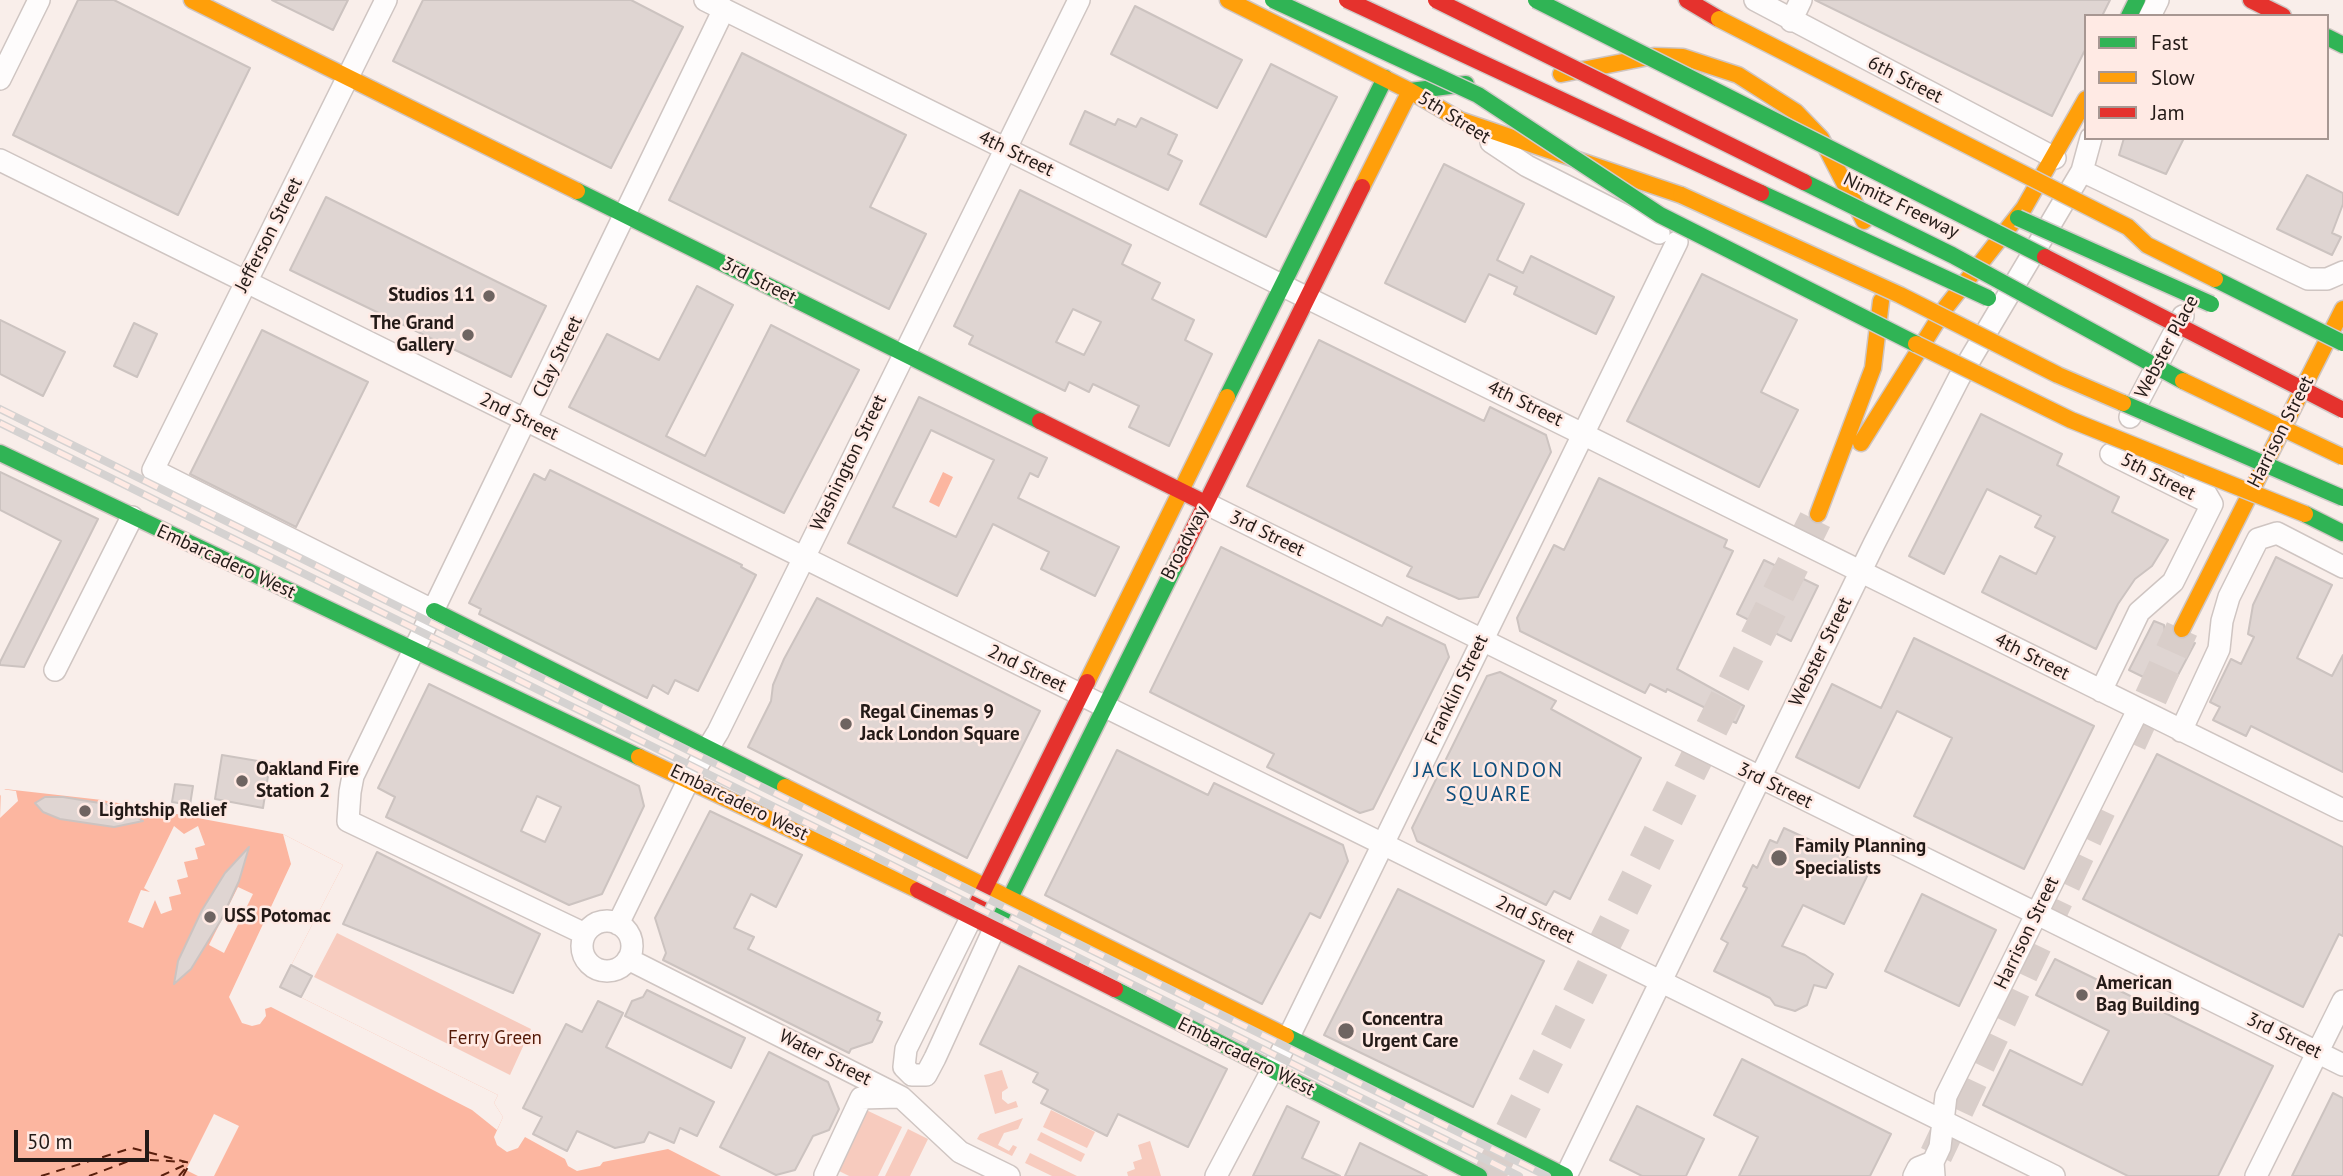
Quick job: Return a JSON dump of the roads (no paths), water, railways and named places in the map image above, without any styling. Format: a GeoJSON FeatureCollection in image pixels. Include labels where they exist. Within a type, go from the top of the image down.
{"type":"FeatureCollection","features":[{"type":"Feature","properties":{"kind":"main road","name":"3rd Street"},"geometry":{"type":"LineString","coordinates":[[192,0],[626,213],[1205,503]]}},
{"type":"Feature","properties":{"kind":"main road","name":"5th Street"},"geometry":{"type":"LineString","coordinates":[[1228,0],[1385,78],[1461,120]]}},
{"type":"Feature","properties":{"kind":"main road"},"geometry":{"type":"LineString","coordinates":[[1273,0],[1478,95],[1660,215],[1738,257],[2071,420],[2305,514],[2343,533]]}},
{"type":"Feature","properties":{"kind":"main road"},"geometry":{"type":"LineString","coordinates":[[1347,0],[1939,278],[2176,377]]}},
{"type":"Feature","properties":{"kind":"main road","name":"Broadway"},"geometry":{"type":"LineString","coordinates":[[972,916],[1079,694],[1424,0]]}},
{"type":"Feature","properties":{"kind":"main road","name":"Nimitz Freeway"},"geometry":{"type":"LineString","coordinates":[[1436,0],[1952,255],[2176,377],[2343,457]]}},
{"type":"Feature","properties":{"kind":"main road","name":"Broadway"},"geometry":{"type":"LineString","coordinates":[[995,927],[1455,0]]}},
{"type":"Feature","properties":{"kind":"main road","name":"Nimitz Freeway"},"geometry":{"type":"LineString","coordinates":[[1536,0],[1739,100],[2343,410]]}},
{"type":"Feature","properties":{"kind":"main road"},"geometry":{"type":"LineString","coordinates":[[1686,0],[2128,227],[2168,237]]}},
{"type":"Feature","properties":{"kind":"main road"},"geometry":{"type":"LineString","coordinates":[[2251,0],[2279,14]]}},
{"type":"Feature","properties":{"kind":"main road"},"geometry":{"type":"LineString","coordinates":[[1410,91],[1441,84],[1517,82],[1654,55],[1683,57],[1738,75],[1796,112],[1821,138],[1857,203],[1880,276],[1882,305],[1873,368],[1818,514],[1946,307],[2024,208],[2055,158],[2084,103]]}},
{"type":"Feature","properties":{"kind":"main road"},"geometry":{"type":"LineString","coordinates":[[1739,100],[1940,185]]}},
{"type":"Feature","properties":{"kind":"main road"},"geometry":{"type":"LineString","coordinates":[[1461,120],[1681,195],[1900,295],[2058,375],[2343,498]]}},
{"type":"Feature","properties":{"kind":"main road"},"geometry":{"type":"LineString","coordinates":[[2003,212],[2229,312]]}},
{"type":"Feature","properties":{"kind":"main road"},"geometry":{"type":"LineString","coordinates":[[2128,227],[2147,246],[2343,343]]}},
{"type":"Feature","properties":{"kind":"main road","name":"Harrison Street"},"geometry":{"type":"LineString","coordinates":[[2182,629],[2339,311]]}},
{"type":"Feature","properties":{"kind":"main road"},"geometry":{"type":"LineString","coordinates":[[2305,346],[2330,357]]}},
{"type":"Feature","properties":{"kind":"main road"},"geometry":{"type":"LineString","coordinates":[[2058,375],[2103,404],[2249,479],[2305,514]]}},
{"type":"Feature","properties":{"kind":"main road","name":"Embarcadero West"},"geometry":{"type":"LineString","coordinates":[[0,453],[995,927],[1468,1174]]}},
{"type":"Feature","properties":{"kind":"main road","name":"Embarcadero West"},"geometry":{"type":"LineString","coordinates":[[434,611],[709,751],[1566,1176]]}},
{"type":"Feature","properties":{"kind":"street"},"geometry":{"type":"LineString","coordinates":[[0,79],[40,0]]}},
{"type":"Feature","properties":{"kind":"street","name":"Jefferson Street"},"geometry":{"type":"LineString","coordinates":[[153,470],[386,0]]}},
{"type":"Feature","properties":{"kind":"street","name":"Washington Street"},"geometry":{"type":"LineString","coordinates":[[618,924],[689,779],[709,751],[802,557],[1079,0]]}},
{"type":"Feature","properties":{"kind":"street","name":"6th Street"},"geometry":{"type":"LineString","coordinates":[[1755,0],[2055,158]]}},
{"type":"Feature","properties":{"kind":"street"},"geometry":{"type":"LineString","coordinates":[[1791,21],[1801,0]]}},
{"type":"Feature","properties":{"kind":"street","name":"4th Street"},"geometry":{"type":"LineString","coordinates":[[715,5],[2343,810]]}},
{"type":"Feature","properties":{"kind":"street","name":"Clay Street"},"geometry":{"type":"LineString","coordinates":[[585,934],[348,821],[353,776],[626,213],[715,5]]}},
{"type":"Feature","properties":{"kind":"street","name":"5th Street"},"geometry":{"type":"LineString","coordinates":[[1461,120],[1527,166],[1677,242],[1842,324],[1853,309],[1848,302],[1704,232],[1677,242]]}},
{"type":"Feature","properties":{"kind":"street","name":"Webster Street"},"geometry":{"type":"LineString","coordinates":[[1566,1176],[1861,571],[1964,369],[2082,171],[2090,140]]}},
{"type":"Feature","properties":{"kind":"street","name":"2nd Street"},"geometry":{"type":"LineString","coordinates":[[0,160],[2054,1176]]}},
{"type":"Feature","properties":{"kind":"street"},"geometry":{"type":"LineString","coordinates":[[2082,171],[2308,279],[2318,280],[2343,272]]}},
{"type":"Feature","properties":{"kind":"street","name":"Webster Place"},"geometry":{"type":"LineString","coordinates":[[2110,453],[2223,240]]}},
{"type":"Feature","properties":{"kind":"street","name":"Franklin Street"},"geometry":{"type":"LineString","coordinates":[[1216,1176],[1272,1072],[1677,242]]}},
{"type":"Feature","properties":{"kind":"street","name":"5th Street"},"geometry":{"type":"LineString","coordinates":[[1964,369],[2121,434],[2188,466],[2206,490],[2212,504]]}},
{"type":"Feature","properties":{"kind":"street","name":"5th Street"},"geometry":{"type":"LineString","coordinates":[[1964,369],[2110,453],[2212,504]]}},
{"type":"Feature","properties":{"kind":"street","name":"Embarcadero West"},"geometry":{"type":"LineString","coordinates":[[153,470],[434,611]]}},
{"type":"Feature","properties":{"kind":"street","name":"3rd Street"},"geometry":{"type":"LineString","coordinates":[[1205,503],[2343,1065]]}},
{"type":"Feature","properties":{"kind":"street"},"geometry":{"type":"LineString","coordinates":[[2101,691],[2139,612],[2173,582],[2212,504]]}},
{"type":"Feature","properties":{"kind":"street"},"geometry":{"type":"LineString","coordinates":[[55,670],[132,517]]}},
{"type":"Feature","properties":{"kind":"street"},"geometry":{"type":"LineString","coordinates":[[2181,731],[2219,649],[2222,621],[2229,597],[2258,538],[2277,533],[2343,567]]}},
{"type":"Feature","properties":{"kind":"street","name":"Harrison Street"},"geometry":{"type":"LineString","coordinates":[[1914,1176],[1918,1168],[1933,1169],[1940,1147],[1946,1096],[2138,710]]}},
{"type":"Feature","properties":{"kind":"street","name":"Broadway"},"geometry":{"type":"LineString","coordinates":[[972,916],[906,1049],[904,1067],[912,1075],[926,1075],[995,927]]}},
{"type":"Feature","properties":{"kind":"street"},"geometry":{"type":"LineString","coordinates":[[596,924],[618,924],[631,939],[628,959],[608,971],[593,967],[582,948],[585,934],[596,924]]}},
{"type":"Feature","properties":{"kind":"street","name":"Water Street"},"geometry":{"type":"LineString","coordinates":[[628,959],[901,1097],[960,1152],[1009,1176]]}},
{"type":"Feature","properties":{"kind":"street"},"geometry":{"type":"LineString","coordinates":[[2256,1176],[2343,1001]]}},
{"type":"Feature","properties":{"kind":"street","name":"Broadway"},"geometry":{"type":"LineString","coordinates":[[901,1097],[912,1075]]}},
{"type":"Feature","properties":{"kind":"street"},"geometry":{"type":"LineString","coordinates":[[825,1175],[861,1098],[901,1097]]}},
{"type":"Feature","properties":{"kind":"tunnel"},"geometry":{"type":"LineString","coordinates":[[1489,1176],[1818,514]]}},
{"type":"Feature","properties":{"kind":"tunnel"},"geometry":{"type":"LineString","coordinates":[[2130,743],[2182,629]]}},
{"type":"Feature","properties":{"kind":"tunnel"},"geometry":{"type":"LineString","coordinates":[[1936,1155],[2100,808]]}},
{"type":"Feature","properties":{"kind":"railway"},"geometry":{"type":"LineString","coordinates":[[0,409],[1547,1176]]}},
{"type":"Feature","properties":{"kind":"railway"},"geometry":{"type":"LineString","coordinates":[[0,423],[1519,1176]]}},
{"type":"Feature","properties":{"kind":"place","name":"Studios 11"},"geometry":{"type":"Point","coordinates":[489,296]}},
{"type":"Feature","properties":{"kind":"place","name":"The Grand Gallery"},"geometry":{"type":"Point","coordinates":[468,335]}},
{"type":"Feature","properties":{"kind":"place","name":"Regal Cinemas 9 Jack London Square"},"geometry":{"type":"Point","coordinates":[846,724]}},
{"type":"Feature","properties":{"kind":"place","name":"Oakland Fire Station 2"},"geometry":{"type":"Point","coordinates":[242,781]}},
{"type":"Feature","properties":{"kind":"place","name":"Lightship Relief"},"geometry":{"type":"Point","coordinates":[85,811]}},
{"type":"Feature","properties":{"kind":"place","name":"Family Planning Specialists"},"geometry":{"type":"Point","coordinates":[1779,858]}},
{"type":"Feature","properties":{"kind":"place","name":"USS Potomac"},"geometry":{"type":"Point","coordinates":[210,917]}},
{"type":"Feature","properties":{"kind":"place","name":"American Bag Building"},"geometry":{"type":"Point","coordinates":[2082,995]}},
{"type":"Feature","properties":{"kind":"place","name":"Concentra Urgent Care"},"geometry":{"type":"Point","coordinates":[1346,1031]}},
{"type":"Feature","properties":{"kind":"district","name":"JACK LONDON SQUARE"},"geometry":{"type":"Point","coordinates":[1489,783]}},
{"type":"Feature","properties":{"kind":"park label","name":"Ferry Green"},"geometry":{"type":"Point","coordinates":[495,1039]}}]}
